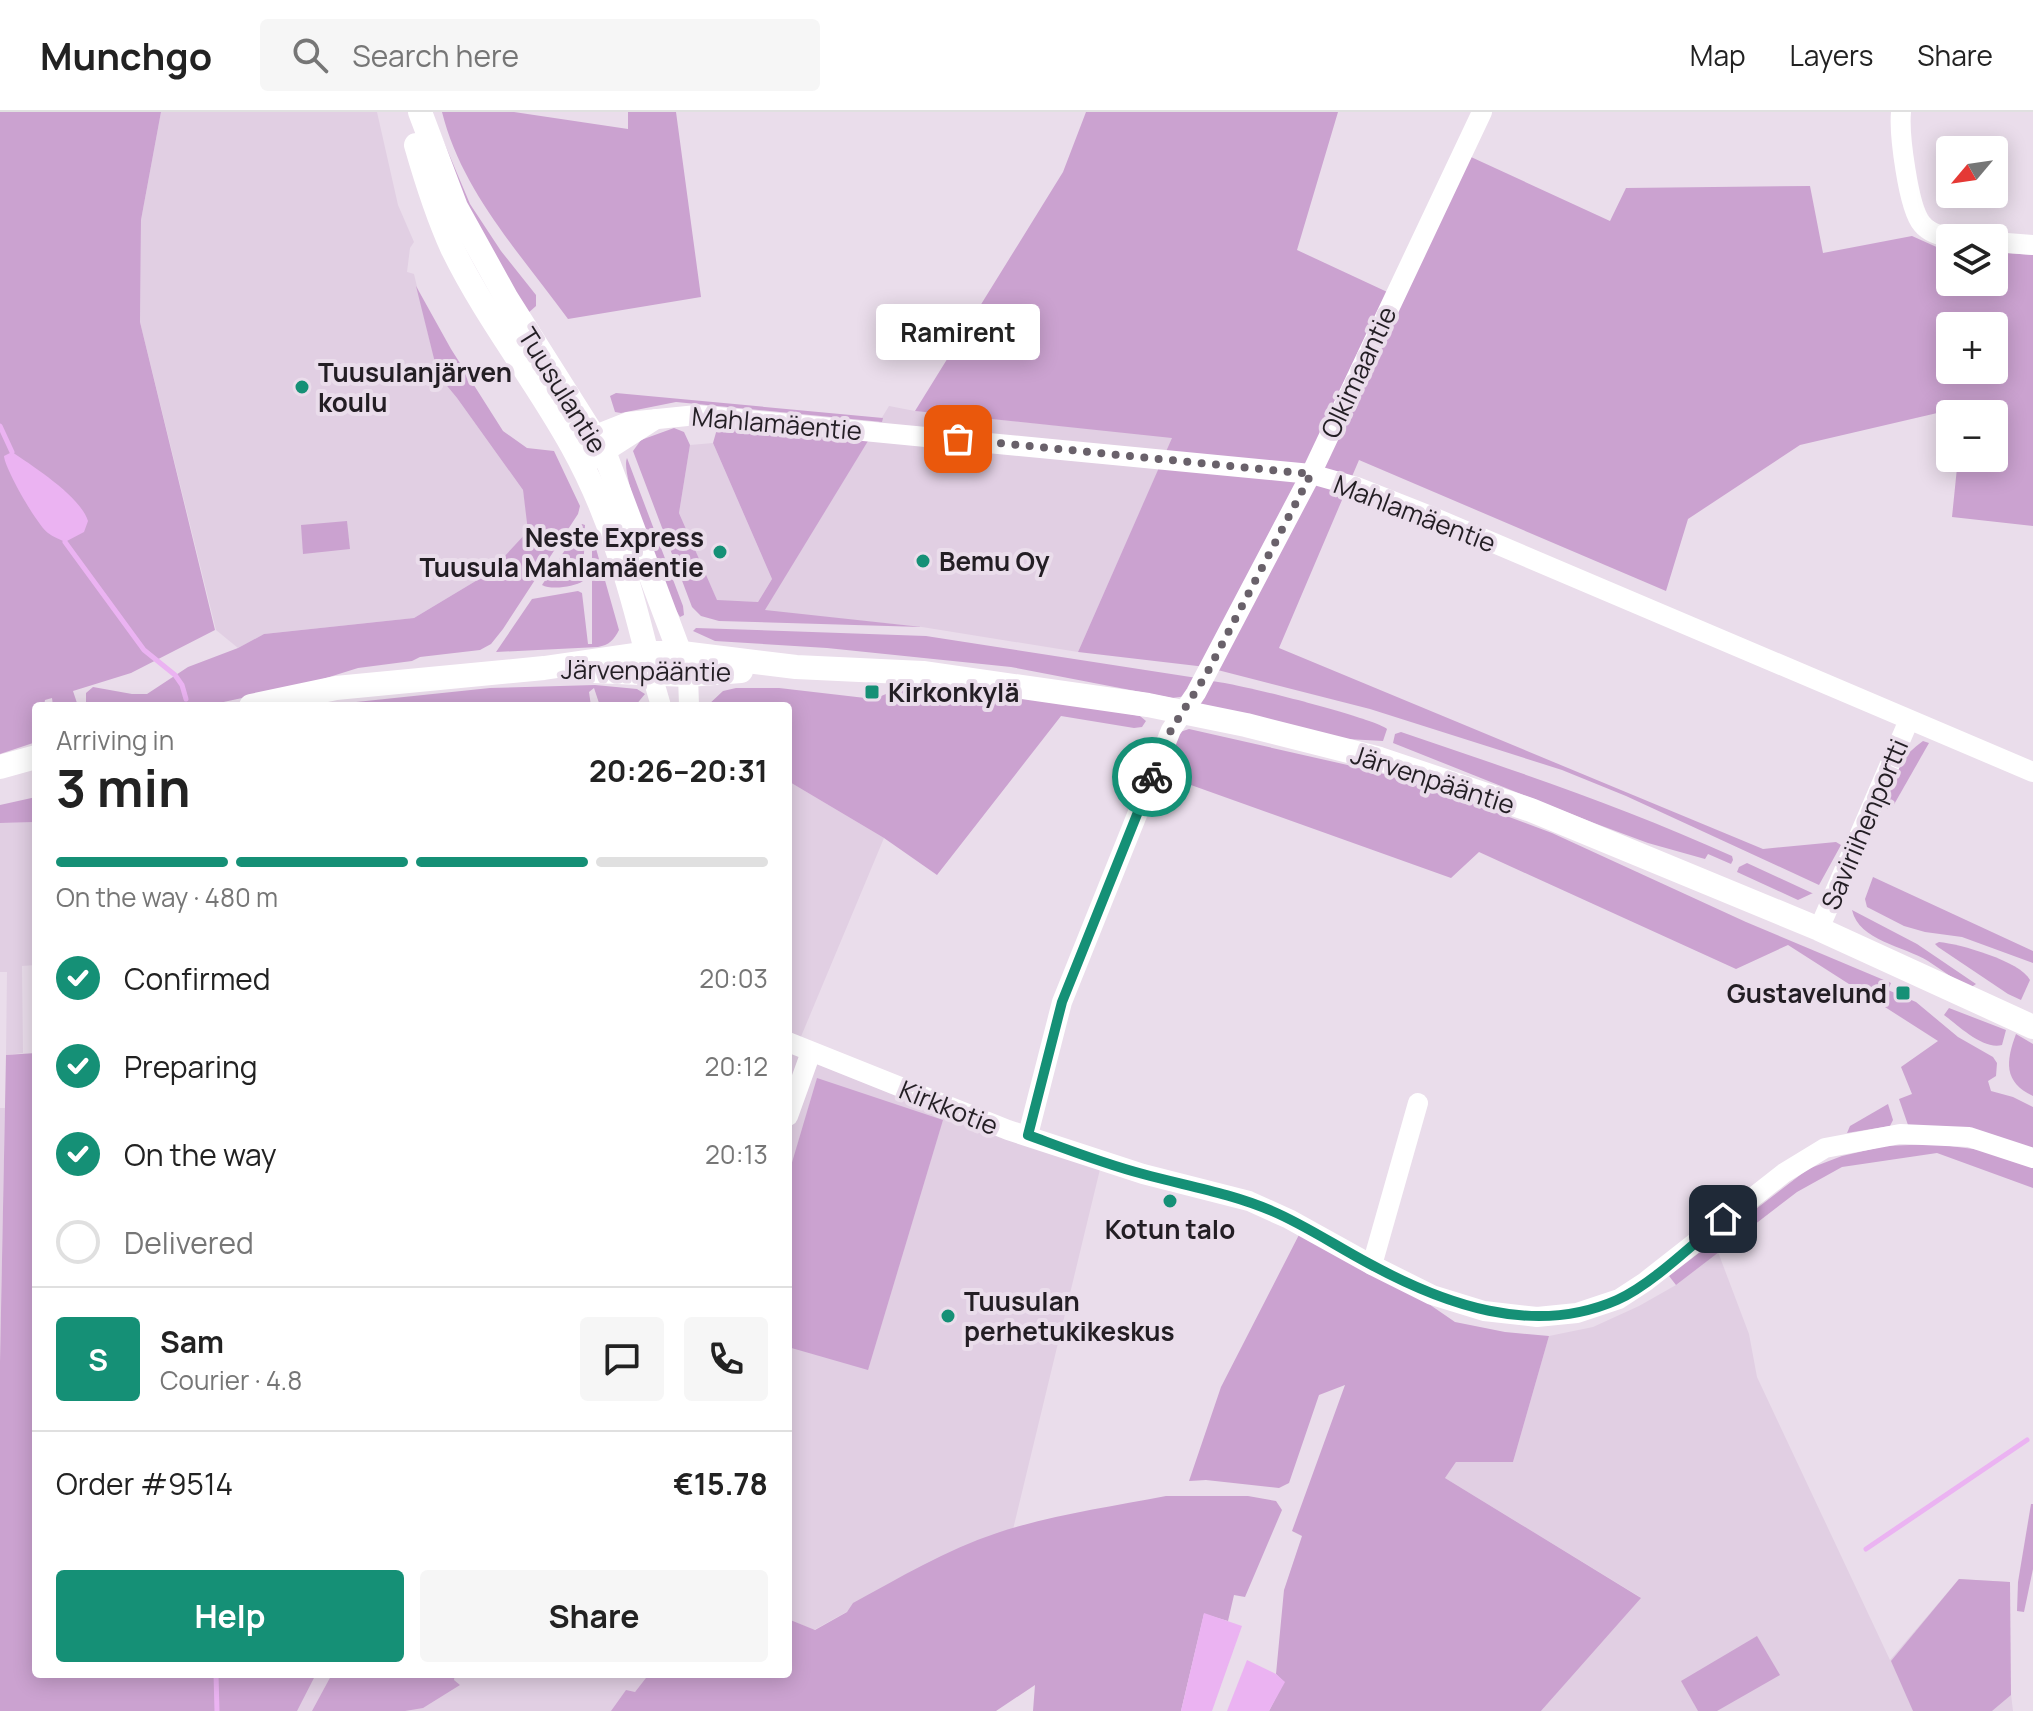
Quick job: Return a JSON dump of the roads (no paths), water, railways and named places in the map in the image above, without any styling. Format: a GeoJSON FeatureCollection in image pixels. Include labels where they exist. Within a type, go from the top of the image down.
{"type":"FeatureCollection","features":[{"type":"Feature","properties":{"kind":"main road","name":"Tuusulantie"},"geometry":{"type":"LineString","coordinates":[[406,112],[433,201],[453,248],[577,455],[625,568],[650,664]]}},
{"type":"Feature","properties":{"kind":"main road","name":"Tuusulantie"},"geometry":{"type":"LineString","coordinates":[[420,112],[456,207],[507,299],[600,444],[685,664]]}},
{"type":"Feature","properties":{"kind":"main road","name":"Järvenpääntie"},"geometry":{"type":"LineString","coordinates":[[270,702],[336,688],[544,668],[685,664],[923,673],[1148,705],[1246,725],[1380,759],[1516,805],[1819,929],[2033,1027]]}},
{"type":"Feature","properties":{"kind":"main road"},"geometry":{"type":"LineString","coordinates":[[0,767],[32,758]]}},
{"type":"Feature","properties":{"kind":"street","name":"Olkimaantie"},"geometry":{"type":"LineString","coordinates":[[1028,1135],[1062,1002],[1171,730],[1206,675],[1311,474],[1482,112]]}},
{"type":"Feature","properties":{"kind":"street"},"geometry":{"type":"LineString","coordinates":[[1901,112],[1910,200],[1922,224],[1936,233]]}},
{"type":"Feature","properties":{"kind":"street"},"geometry":{"type":"LineString","coordinates":[[2008,243],[2033,245]]}},
{"type":"Feature","properties":{"kind":"street","name":"Mahlamäentie"},"geometry":{"type":"LineString","coordinates":[[577,455],[660,416],[697,415],[1311,474],[1357,487],[1428,515],[2033,772]]}},
{"type":"Feature","properties":{"kind":"street"},"geometry":{"type":"LineString","coordinates":[[650,664],[660,702]]}},
{"type":"Feature","properties":{"kind":"street"},"geometry":{"type":"LineString","coordinates":[[685,664],[689,702]]}},
{"type":"Feature","properties":{"kind":"street","name":"Saviriihenportti"},"geometry":{"type":"LineString","coordinates":[[1819,929],[1909,720]]}},
{"type":"Feature","properties":{"kind":"street","name":"Kirkkotie"},"geometry":{"type":"LineString","coordinates":[[792,1044],[1008,1130],[1143,1174],[1249,1201],[1432,1295],[1484,1311],[1537,1317],[1577,1313],[1619,1299],[1645,1282],[1743,1203],[1825,1148],[1900,1134],[1969,1137],[2033,1158]]}},
{"type":"Feature","properties":{"kind":"street"},"geometry":{"type":"LineString","coordinates":[[792,1105],[811,1052]]}},
{"type":"Feature","properties":{"kind":"street"},"geometry":{"type":"LineString","coordinates":[[1372,1265],[1418,1103]]}},
{"type":"Feature","properties":{"kind":"waterway"},"geometry":{"type":"LineString","coordinates":[[0,426],[12,452]]}},
{"type":"Feature","properties":{"kind":"waterway"},"geometry":{"type":"LineString","coordinates":[[65,542],[144,650],[175,675],[186,699]]}},
{"type":"Feature","properties":{"kind":"waterway"},"geometry":{"type":"LineString","coordinates":[[1866,1549],[2027,1440]]}},
{"type":"Feature","properties":{"kind":"waterway"},"geometry":{"type":"LineString","coordinates":[[216,1678],[217,1711]]}},
{"type":"Feature","properties":{"kind":"place","name":"Tuusulanjärven koulu"},"geometry":{"type":"Point","coordinates":[302,387]}},
{"type":"Feature","properties":{"kind":"place","name":"Ramirent"},"geometry":{"type":"Point","coordinates":[958,439]}},
{"type":"Feature","properties":{"kind":"place","name":"Neste Express Tuusula Mahlamäentie"},"geometry":{"type":"Point","coordinates":[720,552]}},
{"type":"Feature","properties":{"kind":"place","name":"Bemu Oy"},"geometry":{"type":"Point","coordinates":[923,561]}},
{"type":"Feature","properties":{"kind":"place","name":"Kirkonkylä"},"geometry":{"type":"Point","coordinates":[872,692]}},
{"type":"Feature","properties":{"kind":"place","name":"Gustavelund"},"geometry":{"type":"Point","coordinates":[1903,993]}},
{"type":"Feature","properties":{"kind":"place","name":"Kotun talo"},"geometry":{"type":"Point","coordinates":[1170,1201]}},
{"type":"Feature","properties":{"kind":"place","name":"Tuusulan perhetukikeskus"},"geometry":{"type":"Point","coordinates":[948,1316]}}]}
